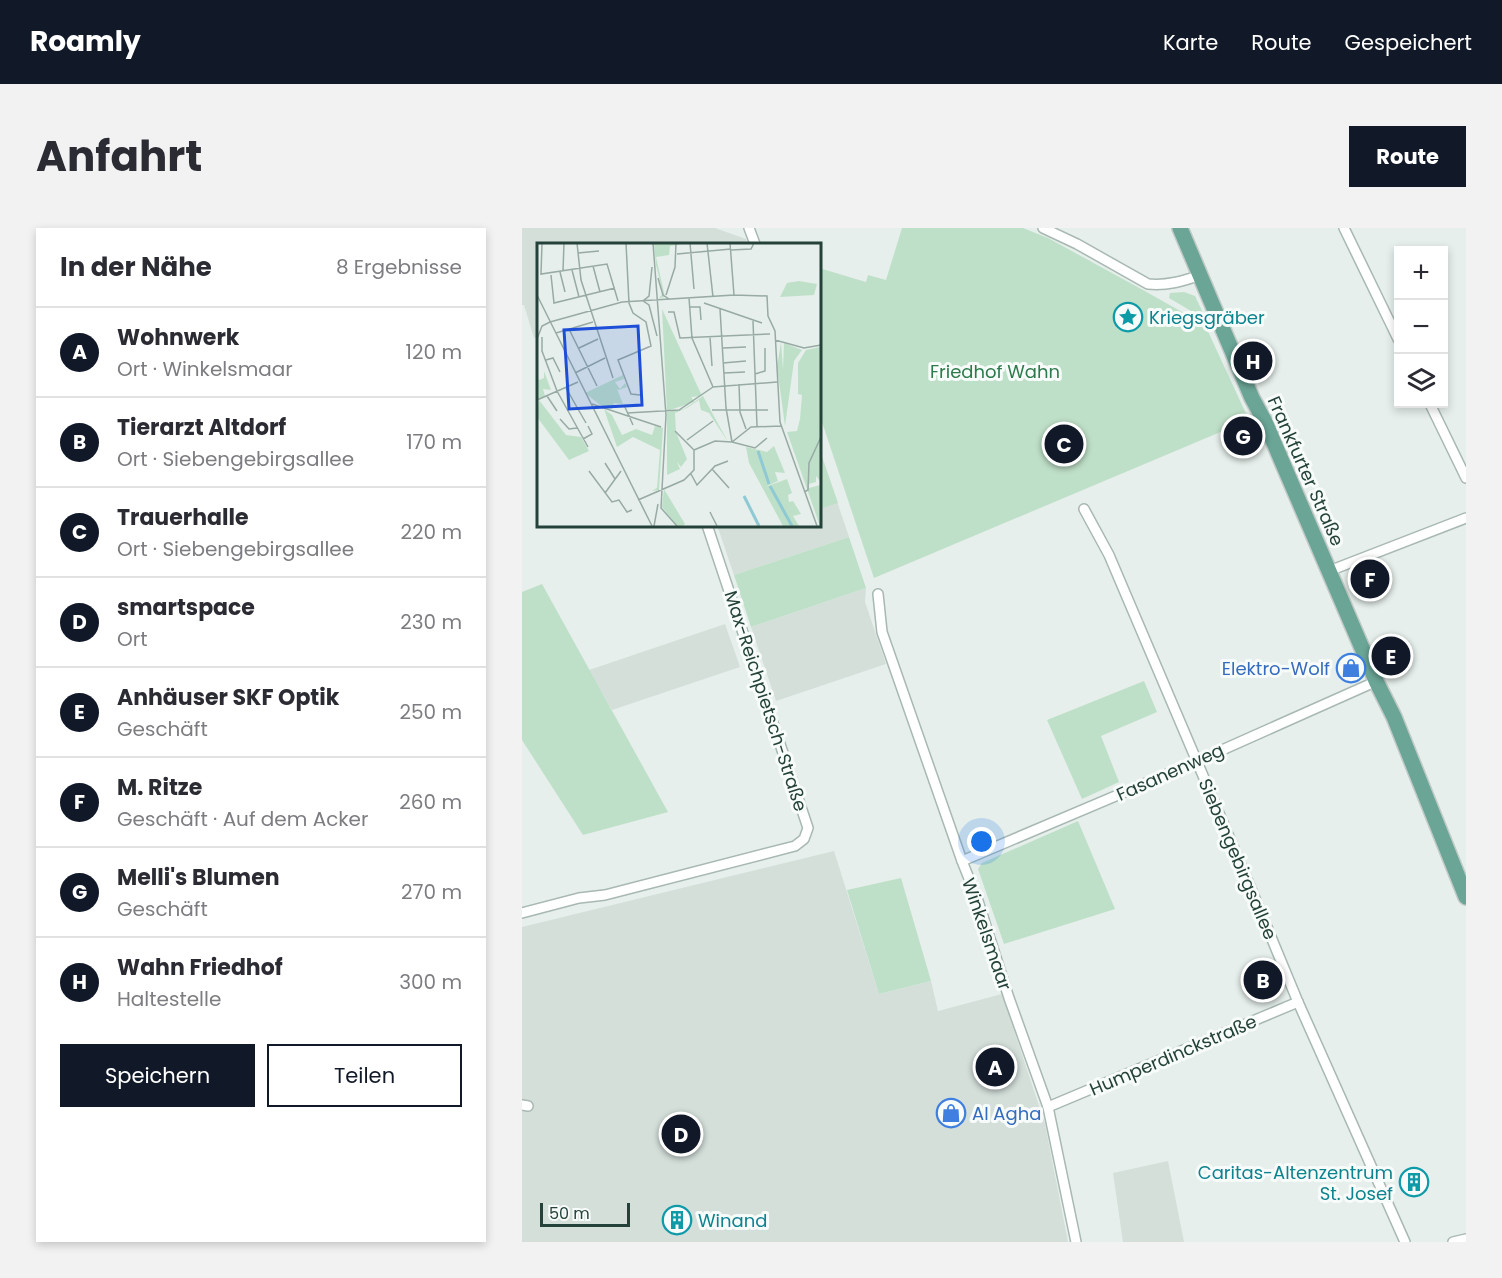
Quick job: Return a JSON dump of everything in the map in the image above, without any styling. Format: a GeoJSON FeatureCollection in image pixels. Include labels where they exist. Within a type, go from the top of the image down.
{"type":"FeatureCollection","features":[{"type":"Feature","properties":{"kind":"main road","name":"Frankfurter Straße"},"geometry":{"type":"LineString","coordinates":[[1180,228],[1252,398],[1394,717],[1466,897]]}},
{"type":"Feature","properties":{"kind":"street"},"geometry":{"type":"LineString","coordinates":[[749,228],[755,243]]}},
{"type":"Feature","properties":{"kind":"street"},"geometry":{"type":"LineString","coordinates":[[1043,228],[1077,244],[1148,284],[1179,282],[1201,275]]}},
{"type":"Feature","properties":{"kind":"street"},"geometry":{"type":"LineString","coordinates":[[1344,228],[1394,331]]}},
{"type":"Feature","properties":{"kind":"street"},"geometry":{"type":"LineString","coordinates":[[1432,408],[1466,478]]}},
{"type":"Feature","properties":{"kind":"street","name":"Siebengebirgsallee"},"geometry":{"type":"LineString","coordinates":[[1084,509],[1109,555],[1298,1002],[1405,1242]]}},
{"type":"Feature","properties":{"kind":"street"},"geometry":{"type":"LineString","coordinates":[[1329,571],[1466,518]]}},
{"type":"Feature","properties":{"kind":"street","name":"Max-Reichpietsch-Straße"},"geometry":{"type":"LineString","coordinates":[[522,913],[738,862],[795,846],[804,839],[808,828],[708,526]]}},
{"type":"Feature","properties":{"kind":"street","name":"Winkelsmaar"},"geometry":{"type":"LineString","coordinates":[[878,594],[882,633],[978,901],[1009,998],[1048,1107],[1076,1242]]}},
{"type":"Feature","properties":{"kind":"street","name":"Fasanenweg"},"geometry":{"type":"LineString","coordinates":[[962,861],[1377,681]]}},
{"type":"Feature","properties":{"kind":"street","name":"Humperdinckstraße"},"geometry":{"type":"LineString","coordinates":[[1048,1107],[1298,1002]]}},
{"type":"Feature","properties":{"kind":"street"},"geometry":{"type":"LineString","coordinates":[[1453,1242],[1466,1239]]}},
{"type":"Feature","properties":{"kind":"shaded area"},"geometry":{"type":"Polygon","coordinates":[[[522,228],[715,228],[746,239],[747,243],[537,243],[537,337],[534,338],[524,305],[522,305],[522,228]]]}},
{"type":"Feature","properties":{"kind":"shaded area"},"geometry":{"type":"Polygon","coordinates":[[[820,451],[849,537],[734,575],[717,526],[820,526],[820,451]]]}},
{"type":"Feature","properties":{"kind":"shaded area"},"geometry":{"type":"Polygon","coordinates":[[[866,588],[865,602],[886,664],[776,701],[751,627],[866,588]]]}},
{"type":"Feature","properties":{"kind":"shaded area"},"geometry":{"type":"Polygon","coordinates":[[[725,624],[740,667],[612,710],[589,670],[725,624]]]}},
{"type":"Feature","properties":{"kind":"shaded area"},"geometry":{"type":"Polygon","coordinates":[[[834,851],[879,994],[931,981],[938,1011],[1002,994],[1045,1124],[1068,1242],[522,1242],[522,927],[834,851]]]}},
{"type":"Feature","properties":{"kind":"shaded area"},"geometry":{"type":"Polygon","coordinates":[[[1168,1161],[1184,1242],[1123,1242],[1113,1173],[1168,1161]]]}},
{"type":"Feature","properties":{"kind":"green space","name":"Friedhof Wahn"},"geometry":{"type":"Polygon","coordinates":[[[902,228],[1023,228],[1048,238],[1205,325],[1249,420],[874,578],[820,416],[820,268],[866,282],[868,275],[886,280],[902,228]]]}},
{"type":"Feature","properties":{"kind":"green space"},"geometry":{"type":"Polygon","coordinates":[[[1184,292],[1195,296],[1204,315],[1203,318],[1169,298],[1170,293],[1184,292]]]}},
{"type":"Feature","properties":{"kind":"green space"},"geometry":{"type":"Polygon","coordinates":[[[820,451],[838,503],[820,509],[820,451]]]}},
{"type":"Feature","properties":{"kind":"green space"},"geometry":{"type":"Polygon","coordinates":[[[849,537],[866,588],[751,627],[734,575],[849,537]]]}},
{"type":"Feature","properties":{"kind":"green space"},"geometry":{"type":"Polygon","coordinates":[[[542,584],[668,812],[583,835],[522,740],[522,592],[542,584]]]}},
{"type":"Feature","properties":{"kind":"green space"},"geometry":{"type":"Polygon","coordinates":[[[1144,681],[1157,712],[1101,736],[1119,782],[1082,799],[1047,720],[1144,681]]]}},
{"type":"Feature","properties":{"kind":"green space"},"geometry":{"type":"Polygon","coordinates":[[[1078,821],[1115,909],[1004,944],[978,869],[982,863],[1078,821]]]}},
{"type":"Feature","properties":{"kind":"green space"},"geometry":{"type":"Polygon","coordinates":[[[901,878],[931,981],[879,994],[847,890],[901,878]]]}},
{"type":"Feature","properties":{"kind":"place","name":"Kriegsgräber"},"geometry":{"type":"Point","coordinates":[1128,317]}},
{"type":"Feature","properties":{"kind":"place","name":"Wahn Friedhof"},"geometry":{"type":"Point","coordinates":[1253,361]}},
{"type":"Feature","properties":{"kind":"place","name":"Melli's Blumen"},"geometry":{"type":"Point","coordinates":[1243,436]}},
{"type":"Feature","properties":{"kind":"place","name":"Trauerhalle"},"geometry":{"type":"Point","coordinates":[1064,444]}},
{"type":"Feature","properties":{"kind":"place","name":"M. Ritze"},"geometry":{"type":"Point","coordinates":[1370,579]}},
{"type":"Feature","properties":{"kind":"place","name":"Anhäuser SKF Optik"},"geometry":{"type":"Point","coordinates":[1391,656]}},
{"type":"Feature","properties":{"kind":"place","name":"Elektro-Wolf"},"geometry":{"type":"Point","coordinates":[1351,668]}},
{"type":"Feature","properties":{"kind":"place","name":"Tierarzt Altdorf"},"geometry":{"type":"Point","coordinates":[1263,980]}},
{"type":"Feature","properties":{"kind":"place","name":"Wohnwerk"},"geometry":{"type":"Point","coordinates":[995,1067]}},
{"type":"Feature","properties":{"kind":"place","name":"Al Agha"},"geometry":{"type":"Point","coordinates":[951,1113]}},
{"type":"Feature","properties":{"kind":"place","name":"smartspace"},"geometry":{"type":"Point","coordinates":[681,1134]}},
{"type":"Feature","properties":{"kind":"place","name":"Caritas-Altenzentrum St. Josef"},"geometry":{"type":"Point","coordinates":[1414,1182]}},
{"type":"Feature","properties":{"kind":"place","name":"Winand"},"geometry":{"type":"Point","coordinates":[677,1220]}}]}
